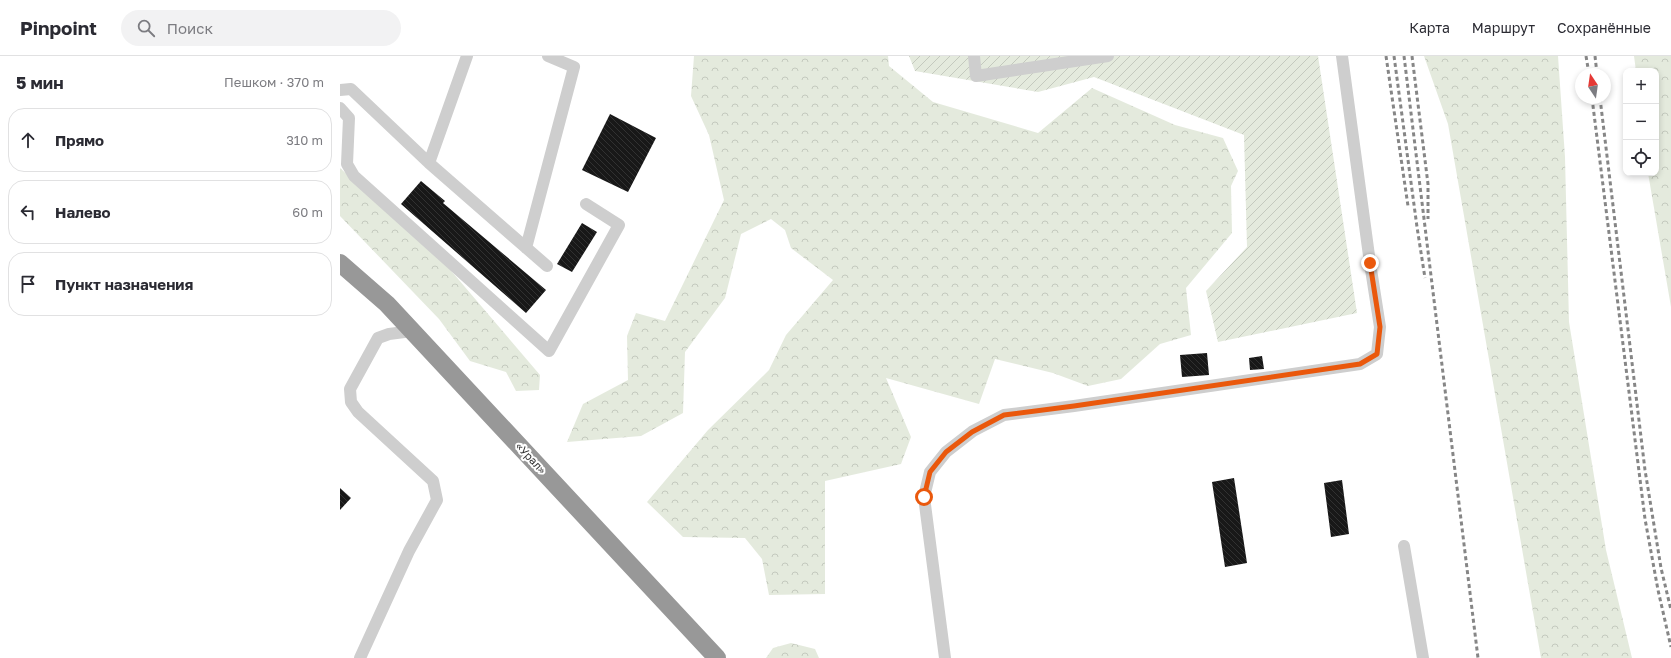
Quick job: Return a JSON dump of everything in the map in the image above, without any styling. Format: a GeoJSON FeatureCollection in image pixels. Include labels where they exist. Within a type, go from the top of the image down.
{"type":"FeatureCollection","features":[{"type":"Feature","properties":{"kind":"highway","name":"«Урал»"},"geometry":{"type":"LineString","coordinates":[[340,263],[387,304],[717,658]]}},
{"type":"Feature","properties":{"kind":"street"},"geometry":{"type":"LineString","coordinates":[[429,163],[467,56]]}},
{"type":"Feature","properties":{"kind":"street"},"geometry":{"type":"LineString","coordinates":[[526,248],[574,67],[548,56]]}},
{"type":"Feature","properties":{"kind":"street"},"geometry":{"type":"LineString","coordinates":[[974,56],[976,76],[1108,56]]}},
{"type":"Feature","properties":{"kind":"street"},"geometry":{"type":"LineString","coordinates":[[945,658],[924,497],[930,472],[946,452],[972,432],[1004,415],[1360,364],[1377,354],[1380,327],[1342,56]]}},
{"type":"Feature","properties":{"kind":"street"},"geometry":{"type":"LineString","coordinates":[[340,90],[351,89],[429,163],[547,266]]}},
{"type":"Feature","properties":{"kind":"street"},"geometry":{"type":"LineString","coordinates":[[340,108],[348,118],[347,164],[354,176],[549,351],[619,225],[586,204]]}},
{"type":"Feature","properties":{"kind":"street"},"geometry":{"type":"LineString","coordinates":[[360,658],[409,551],[437,500],[433,481],[358,412],[351,402],[350,389],[378,338],[389,334],[412,331]]}},
{"type":"Feature","properties":{"kind":"street"},"geometry":{"type":"LineString","coordinates":[[1404,546],[1422,658]]}},
{"type":"Feature","properties":{"kind":"green space"},"geometry":{"type":"Polygon","coordinates":[[[694,56],[888,56],[889,66],[933,102],[1038,133],[1092,88],[1175,125],[1223,138],[1238,171],[1231,186],[1232,233],[1186,288],[1191,335],[1160,344],[1121,379],[1088,386],[1053,373],[995,359],[979,404],[886,378],[911,437],[901,464],[825,481],[825,594],[769,595],[762,559],[745,538],[683,537],[647,502],[708,430],[769,370],[786,335],[833,280],[791,248],[785,230],[771,219],[741,234],[725,298],[685,352],[683,413],[641,436],[567,442],[583,404],[628,380],[627,336],[636,313],[665,321],[724,200],[709,135],[691,96],[694,56]]]}},
{"type":"Feature","properties":{"kind":"green space"},"geometry":{"type":"Polygon","coordinates":[[[909,56],[1318,56],[1357,313],[1218,342],[1206,291],[1247,247],[1244,135],[1094,77],[1038,92],[915,71],[909,56]]]}},
{"type":"Feature","properties":{"kind":"green space"},"geometry":{"type":"Polygon","coordinates":[[[1424,56],[1558,56],[1565,157],[1569,322],[1606,550],[1632,658],[1541,658],[1448,124],[1424,56]]]}},
{"type":"Feature","properties":{"kind":"green space"},"geometry":{"type":"Polygon","coordinates":[[[1634,56],[1671,56],[1671,307],[1649,176],[1659,176],[1659,68],[1636,68],[1634,56]]]}},
{"type":"Feature","properties":{"kind":"green space"},"geometry":{"type":"Polygon","coordinates":[[[340,168],[447,266],[540,375],[539,390],[516,391],[506,372],[470,361],[439,319],[340,216],[340,168]]]}},
{"type":"Feature","properties":{"kind":"green space"},"geometry":{"type":"Polygon","coordinates":[[[791,643],[815,649],[819,658],[766,658],[773,648],[791,643]]]}},
{"type":"Feature","properties":{"kind":"building"},"geometry":{"type":"Polygon","coordinates":[[[610,114],[656,138],[628,192],[582,170],[610,114]]]}},
{"type":"Feature","properties":{"kind":"building"},"geometry":{"type":"Polygon","coordinates":[[[421,181],[445,201],[443,203],[546,290],[526,313],[401,204],[421,181]]]}},
{"type":"Feature","properties":{"kind":"building"},"geometry":{"type":"Polygon","coordinates":[[[582,223],[597,232],[572,272],[557,264],[582,223]]]}},
{"type":"Feature","properties":{"kind":"building"},"geometry":{"type":"Polygon","coordinates":[[[1207,353],[1209,375],[1182,377],[1180,355],[1207,353]]]}},
{"type":"Feature","properties":{"kind":"building"},"geometry":{"type":"Polygon","coordinates":[[[1262,356],[1264,369],[1250,370],[1249,358],[1262,356]]]}},
{"type":"Feature","properties":{"kind":"building"},"geometry":{"type":"Polygon","coordinates":[[[1234,478],[1247,563],[1225,567],[1212,482],[1234,478]]]}},
{"type":"Feature","properties":{"kind":"building"},"geometry":{"type":"Polygon","coordinates":[[[1342,480],[1349,534],[1331,537],[1324,483],[1342,480]]]}},
{"type":"Feature","properties":{"kind":"building"},"geometry":{"type":"Polygon","coordinates":[[[340,488],[351,498],[340,510],[340,488]]]}},
{"type":"Feature","properties":{"kind":"railway"},"geometry":{"type":"LineString","coordinates":[[1386,56],[1408,206]]}},
{"type":"Feature","properties":{"kind":"railway"},"geometry":{"type":"LineString","coordinates":[[1394,56],[1425,278]]}},
{"type":"Feature","properties":{"kind":"railway"},"geometry":{"type":"LineString","coordinates":[[1404,56],[1478,658]]}},
{"type":"Feature","properties":{"kind":"railway"},"geometry":{"type":"LineString","coordinates":[[1412,56],[1428,184],[1428,219]]}},
{"type":"Feature","properties":{"kind":"railway"},"geometry":{"type":"LineString","coordinates":[[1586,56],[1588,68]]}},
{"type":"Feature","properties":{"kind":"railway"},"geometry":{"type":"LineString","coordinates":[[1595,56],[1596,68]]}},
{"type":"Feature","properties":{"kind":"railway"},"geometry":{"type":"LineString","coordinates":[[1593,104],[1645,519],[1658,590],[1671,647]]}},
{"type":"Feature","properties":{"kind":"railway"},"geometry":{"type":"LineString","coordinates":[[1601,104],[1645,470],[1661,568],[1671,610]]}},
{"type":"Feature","properties":{"kind":"route"},"geometry":{"type":"LineString","coordinates":[[924,497],[930,472],[946,452],[972,432],[1004,415],[1360,364],[1377,354],[1380,327],[1370,263]]}}]}
